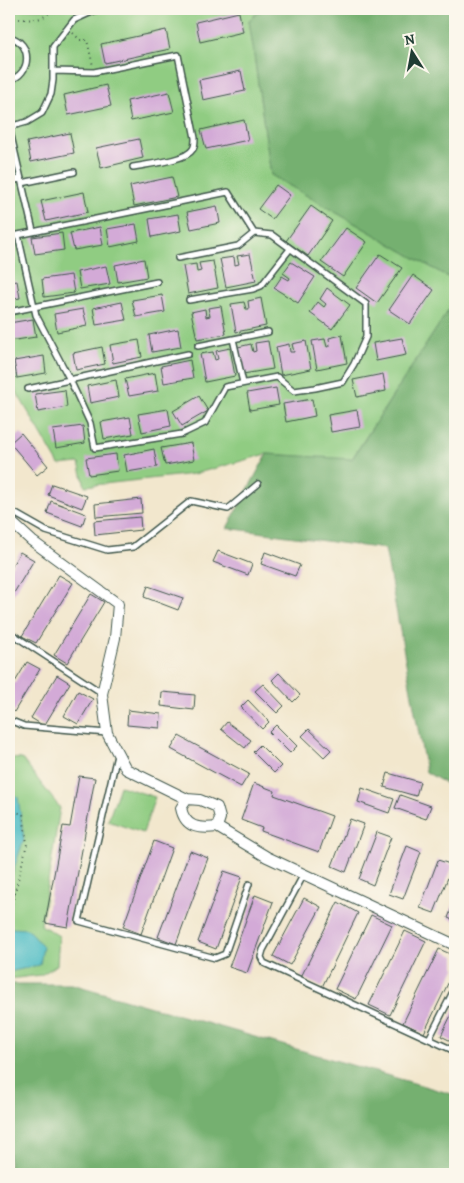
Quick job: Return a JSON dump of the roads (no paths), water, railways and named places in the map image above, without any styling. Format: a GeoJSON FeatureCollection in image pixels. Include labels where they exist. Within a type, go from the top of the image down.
{"type":"FeatureCollection","features":[{"type":"Feature","properties":{"kind":"street"},"geometry":{"type":"LineString","coordinates":[[9,520],[32,541],[118,604],[115,638],[102,694],[107,733],[126,769],[187,799],[200,800],[217,807],[220,818],[217,827]]}},
{"type":"Feature","properties":{"kind":"street"},"geometry":{"type":"LineString","coordinates":[[187,799],[181,808],[183,817],[188,823],[198,827],[217,827],[267,857],[455,946]]}},
{"type":"Feature","properties":{"kind":"lane"},"geometry":{"type":"LineString","coordinates":[[34,231],[9,127],[27,122],[42,113],[51,94],[54,47],[74,20],[96,10],[126,9]]}},
{"type":"Feature","properties":{"kind":"lane"},"geometry":{"type":"LineString","coordinates":[[9,37],[20,42],[24,48],[27,62],[25,69],[20,75],[9,80]]}},
{"type":"Feature","properties":{"kind":"lane"},"geometry":{"type":"LineString","coordinates":[[53,71],[94,72],[178,55],[195,138],[194,147],[184,156],[133,167]]}},
{"type":"Feature","properties":{"kind":"lane"},"geometry":{"type":"LineString","coordinates":[[9,181],[22,181],[74,172]]}},
{"type":"Feature","properties":{"kind":"lane"},"geometry":{"type":"LineString","coordinates":[[9,237],[228,192],[254,234]]}},
{"type":"Feature","properties":{"kind":"lane"},"geometry":{"type":"LineString","coordinates":[[18,235],[36,315],[90,423],[95,448],[182,434],[205,423],[225,387],[278,377],[294,391],[343,382],[354,364],[366,337],[366,304],[272,235],[254,234],[238,246],[178,258]]}},
{"type":"Feature","properties":{"kind":"lane"},"geometry":{"type":"LineString","coordinates":[[189,300],[261,286],[290,249]]}},
{"type":"Feature","properties":{"kind":"lane"},"geometry":{"type":"LineString","coordinates":[[9,312],[157,282]]}},
{"type":"Feature","properties":{"kind":"lane"},"geometry":{"type":"LineString","coordinates":[[198,346],[268,332]]}},
{"type":"Feature","properties":{"kind":"lane"},"geometry":{"type":"LineString","coordinates":[[233,339],[243,383]]}},
{"type":"Feature","properties":{"kind":"lane"},"geometry":{"type":"LineString","coordinates":[[28,389],[188,354]]}},
{"type":"Feature","properties":{"kind":"lane"},"geometry":{"type":"LineString","coordinates":[[9,510],[46,531],[107,550],[133,547],[191,501],[228,509],[258,484]]}},
{"type":"Feature","properties":{"kind":"lane"},"geometry":{"type":"LineString","coordinates":[[9,632],[102,694]]}},
{"type":"Feature","properties":{"kind":"lane"},"geometry":{"type":"LineString","coordinates":[[9,720],[24,726],[107,733]]}},
{"type":"Feature","properties":{"kind":"lane"},"geometry":{"type":"LineString","coordinates":[[117,752],[79,921],[215,958],[225,954],[248,884]]}},
{"type":"Feature","properties":{"kind":"lane"},"geometry":{"type":"LineString","coordinates":[[304,874],[263,950],[261,957],[264,963],[455,1051]]}},
{"type":"Feature","properties":{"kind":"lane"},"geometry":{"type":"LineString","coordinates":[[429,1039],[455,988]]}},
{"type":"Feature","properties":{"kind":"water"},"geometry":{"type":"Polygon","coordinates":[[[9,794],[18,797],[24,839],[9,883],[9,794]]]}},
{"type":"Feature","properties":{"kind":"water"},"geometry":{"type":"Polygon","coordinates":[[[9,925],[12,928],[27,929],[43,946],[40,965],[9,972],[9,925]]]}}]}
